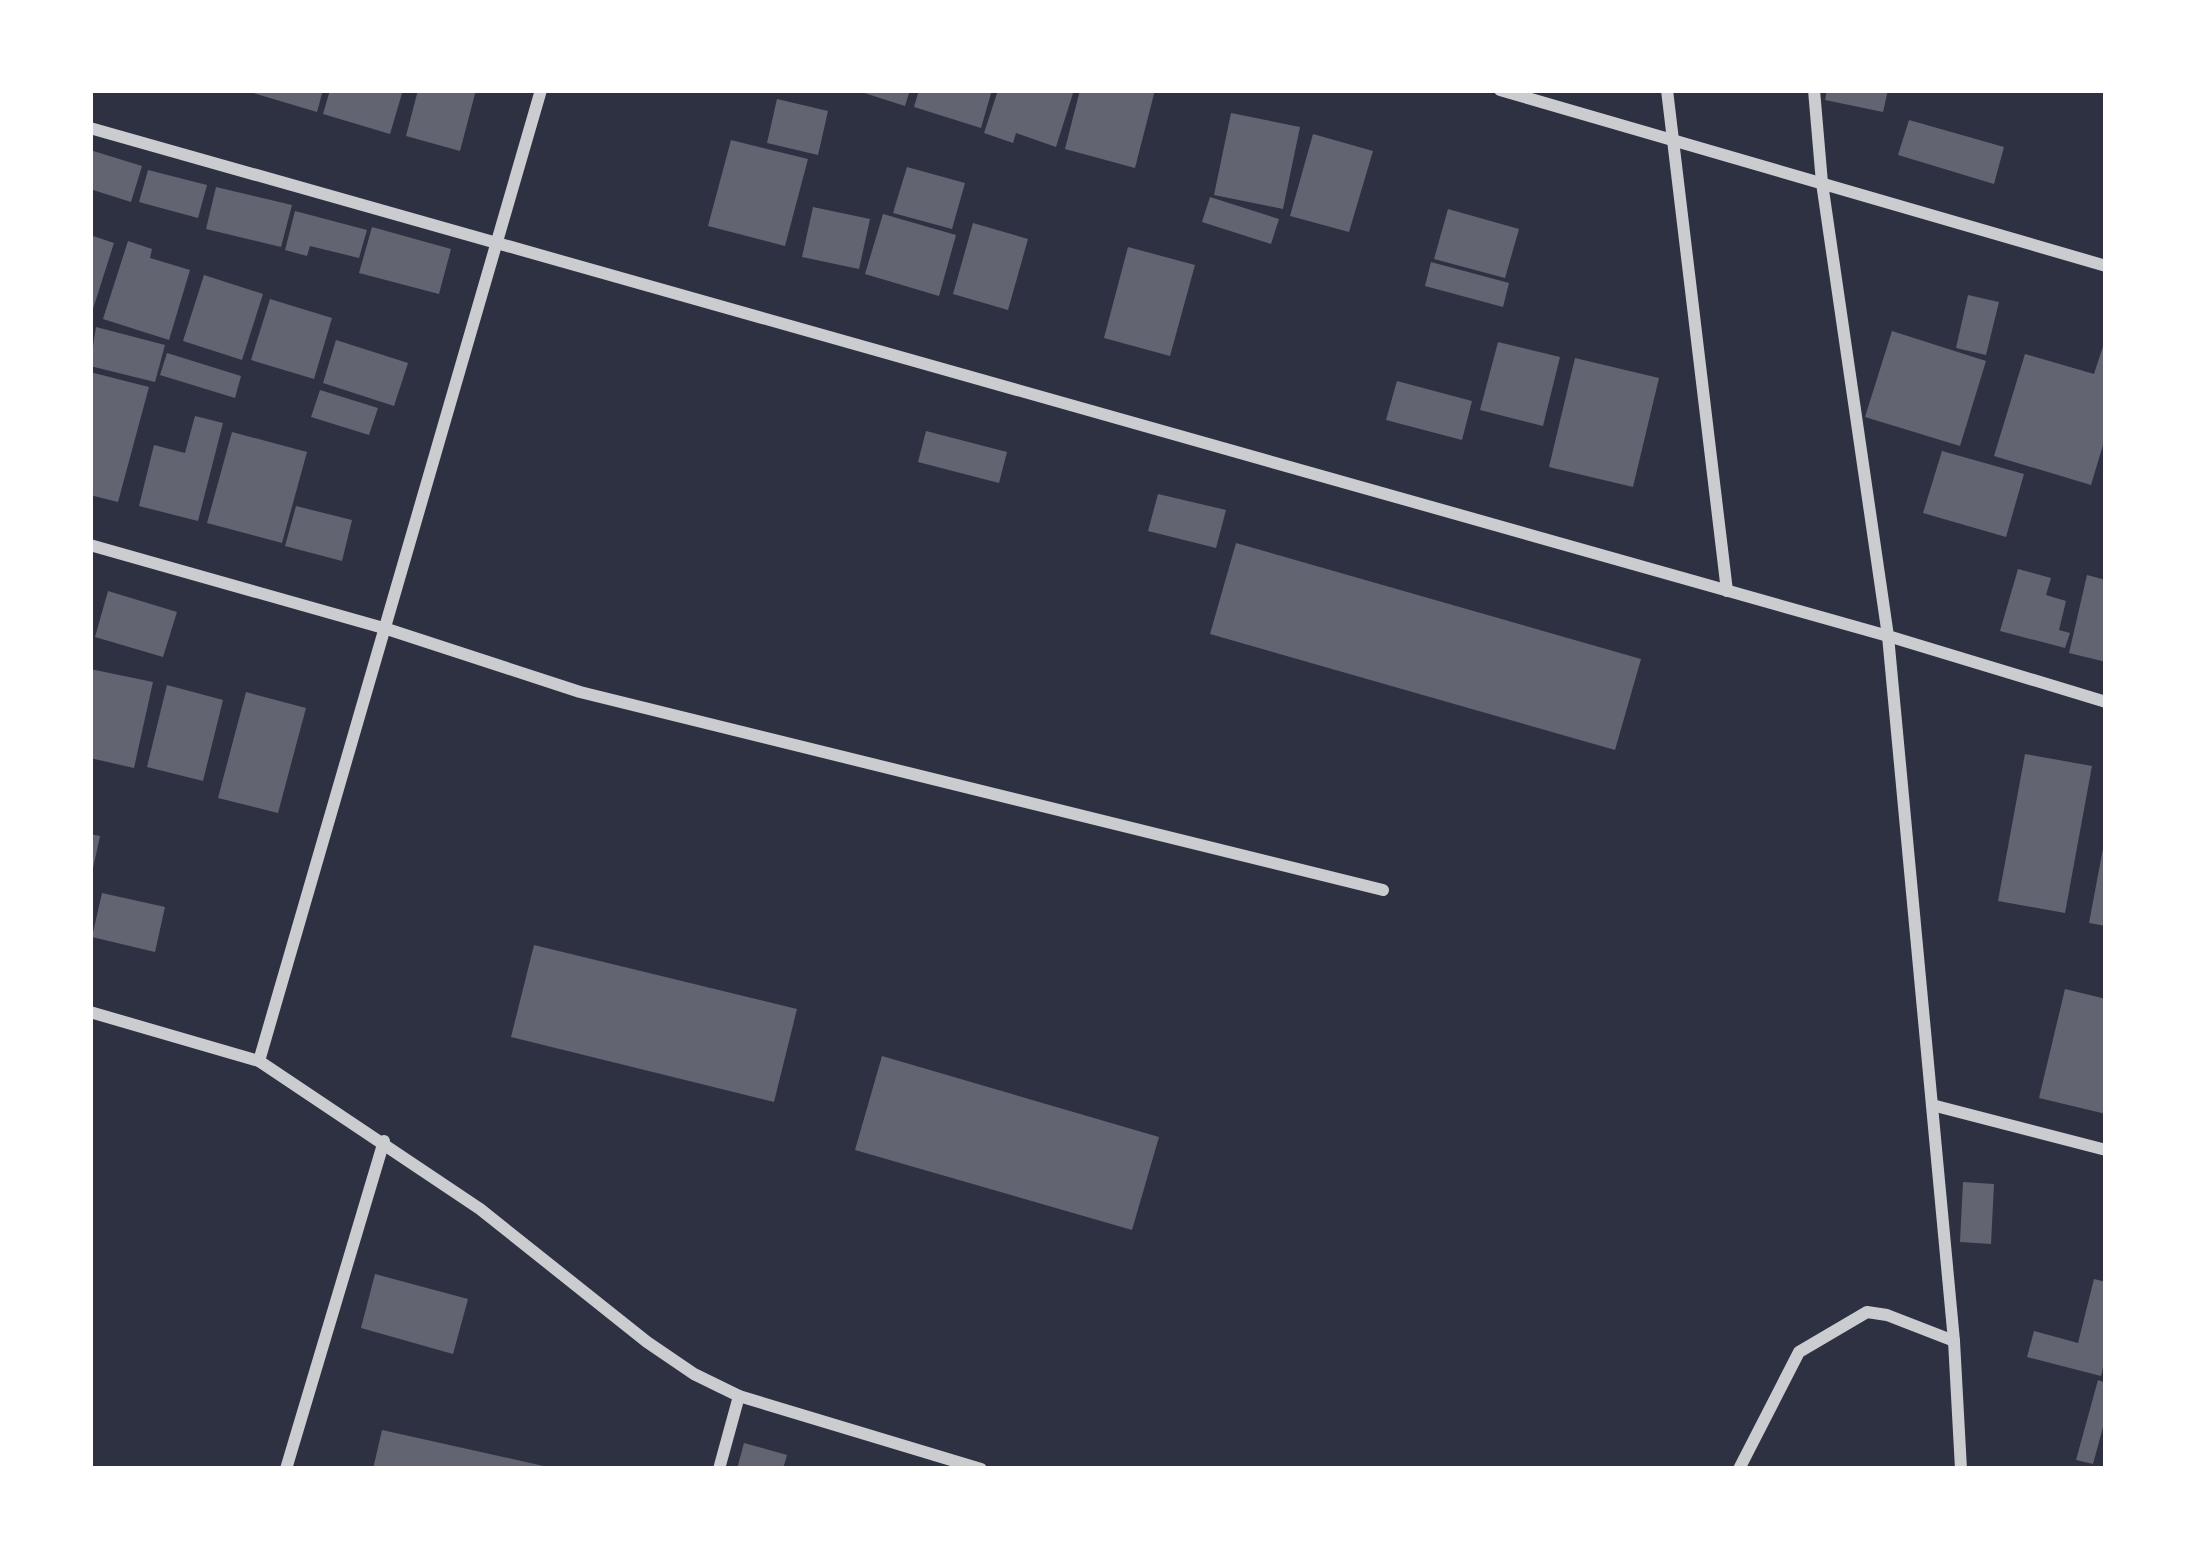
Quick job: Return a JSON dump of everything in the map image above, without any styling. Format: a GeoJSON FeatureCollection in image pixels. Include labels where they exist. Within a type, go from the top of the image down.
{"type":"FeatureCollection","features":[{"type":"Feature","properties":{"kind":"street"},"geometry":{"type":"LineString","coordinates":[[259,1061],[541,90]]}},
{"type":"Feature","properties":{"kind":"street"},"geometry":{"type":"LineString","coordinates":[[1500,90],[2106,266]]}},
{"type":"Feature","properties":{"kind":"street"},"geometry":{"type":"LineString","coordinates":[[1667,90],[1727,591]]}},
{"type":"Feature","properties":{"kind":"street"},"geometry":{"type":"LineString","coordinates":[[1814,90],[1822,184],[1888,636],[1954,1341],[1961,1469]]}},
{"type":"Feature","properties":{"kind":"street"},"geometry":{"type":"LineString","coordinates":[[90,128],[1888,636],[2106,702]]}},
{"type":"Feature","properties":{"kind":"street"},"geometry":{"type":"LineString","coordinates":[[90,545],[387,628],[580,692],[1382,890]]}},
{"type":"Feature","properties":{"kind":"street"},"geometry":{"type":"LineString","coordinates":[[90,1012],[259,1061],[480,1208],[694,1375],[739,1396],[981,1469]]}},
{"type":"Feature","properties":{"kind":"street"},"geometry":{"type":"LineString","coordinates":[[1932,1105],[2106,1150]]}},
{"type":"Feature","properties":{"kind":"street"},"geometry":{"type":"LineString","coordinates":[[286,1469],[383,1141]]}},
{"type":"Feature","properties":{"kind":"street"},"geometry":{"type":"LineString","coordinates":[[1739,1469],[1799,1352],[1867,1312],[1954,1341]]}},
{"type":"Feature","properties":{"kind":"street"},"geometry":{"type":"LineString","coordinates":[[719,1469],[739,1396]]}},
{"type":"Feature","properties":{"kind":"building"},"geometry":{"type":"Polygon","coordinates":[[[243,90],[323,90],[317,112],[243,90]]]}},
{"type":"Feature","properties":{"kind":"building"},"geometry":{"type":"Polygon","coordinates":[[[330,90],[403,90],[390,134],[323,114],[330,90]]]}},
{"type":"Feature","properties":{"kind":"building"},"geometry":{"type":"Polygon","coordinates":[[[418,90],[476,90],[460,151],[406,136],[418,90]]]}},
{"type":"Feature","properties":{"kind":"building"},"geometry":{"type":"Polygon","coordinates":[[[855,90],[910,90],[905,106],[855,90]]]}},
{"type":"Feature","properties":{"kind":"building"},"geometry":{"type":"Polygon","coordinates":[[[919,90],[992,90],[981,128],[914,107],[919,90]]]}},
{"type":"Feature","properties":{"kind":"building"},"geometry":{"type":"Polygon","coordinates":[[[998,90],[1074,90],[1056,147],[1016,133],[1013,143],[984,133],[998,90]]]}},
{"type":"Feature","properties":{"kind":"building"},"geometry":{"type":"Polygon","coordinates":[[[1080,90],[1155,90],[1135,168],[1065,149],[1080,90]]]}},
{"type":"Feature","properties":{"kind":"building"},"geometry":{"type":"Polygon","coordinates":[[[1827,90],[1888,90],[1883,112],[1825,100],[1827,90]]]}},
{"type":"Feature","properties":{"kind":"building"},"geometry":{"type":"Polygon","coordinates":[[[777,99],[828,111],[818,155],[767,143],[777,99]]]}},
{"type":"Feature","properties":{"kind":"building"},"geometry":{"type":"Polygon","coordinates":[[[1231,113],[1300,127],[1283,209],[1214,195],[1231,113]]]}},
{"type":"Feature","properties":{"kind":"building"},"geometry":{"type":"Polygon","coordinates":[[[1909,120],[2004,147],[1994,184],[1898,155],[1909,120]]]}},
{"type":"Feature","properties":{"kind":"building"},"geometry":{"type":"Polygon","coordinates":[[[1313,134],[1373,151],[1349,232],[1290,216],[1313,134]]]}},
{"type":"Feature","properties":{"kind":"building"},"geometry":{"type":"Polygon","coordinates":[[[731,140],[808,159],[785,246],[708,226],[731,140]]]}},
{"type":"Feature","properties":{"kind":"building"},"geometry":{"type":"Polygon","coordinates":[[[90,150],[142,166],[131,202],[90,189],[90,150]]]}},
{"type":"Feature","properties":{"kind":"building"},"geometry":{"type":"Polygon","coordinates":[[[907,167],[965,183],[952,229],[893,213],[907,167]]]}},
{"type":"Feature","properties":{"kind":"building"},"geometry":{"type":"Polygon","coordinates":[[[148,170],[207,185],[198,218],[139,202],[148,170]]]}},
{"type":"Feature","properties":{"kind":"building"},"geometry":{"type":"Polygon","coordinates":[[[216,187],[292,205],[281,247],[206,229],[216,187]]]}},
{"type":"Feature","properties":{"kind":"building"},"geometry":{"type":"Polygon","coordinates":[[[1210,197],[1279,219],[1271,244],[1202,222],[1210,197]]]}},
{"type":"Feature","properties":{"kind":"building"},"geometry":{"type":"Polygon","coordinates":[[[813,207],[870,219],[859,269],[802,257],[813,207]]]}},
{"type":"Feature","properties":{"kind":"building"},"geometry":{"type":"Polygon","coordinates":[[[1448,209],[1519,229],[1505,278],[1434,259],[1448,209]]]}},
{"type":"Feature","properties":{"kind":"building"},"geometry":{"type":"Polygon","coordinates":[[[295,211],[367,230],[359,258],[310,246],[307,256],[285,250],[295,211]]]}},
{"type":"Feature","properties":{"kind":"building"},"geometry":{"type":"Polygon","coordinates":[[[883,214],[956,235],[939,296],[865,274],[883,214]]]}},
{"type":"Feature","properties":{"kind":"building"},"geometry":{"type":"Polygon","coordinates":[[[973,223],[1028,239],[1008,310],[953,294],[973,223]]]}},
{"type":"Feature","properties":{"kind":"building"},"geometry":{"type":"Polygon","coordinates":[[[372,227],[451,249],[439,294],[359,273],[372,227]]]}},
{"type":"Feature","properties":{"kind":"building"},"geometry":{"type":"Polygon","coordinates":[[[90,235],[114,243],[91,315],[90,315],[90,235]]]}},
{"type":"Feature","properties":{"kind":"building"},"geometry":{"type":"Polygon","coordinates":[[[128,241],[152,249],[150,258],[190,270],[169,340],[103,319],[128,241]]]}},
{"type":"Feature","properties":{"kind":"building"},"geometry":{"type":"Polygon","coordinates":[[[1128,247],[1195,265],[1170,356],[1104,338],[1128,247]]]}},
{"type":"Feature","properties":{"kind":"building"},"geometry":{"type":"Polygon","coordinates":[[[1431,262],[1509,283],[1503,307],[1425,286],[1431,262]]]}},
{"type":"Feature","properties":{"kind":"building"},"geometry":{"type":"Polygon","coordinates":[[[204,275],[263,294],[242,360],[183,341],[204,275]]]}},
{"type":"Feature","properties":{"kind":"building"},"geometry":{"type":"Polygon","coordinates":[[[1968,295],[1999,302],[1986,355],[1956,348],[1968,295]]]}},
{"type":"Feature","properties":{"kind":"building"},"geometry":{"type":"Polygon","coordinates":[[[270,299],[332,318],[314,379],[251,360],[270,299]]]}},
{"type":"Feature","properties":{"kind":"building"},"geometry":{"type":"Polygon","coordinates":[[[96,327],[165,345],[155,382],[90,366],[96,327]]]}},
{"type":"Feature","properties":{"kind":"building"},"geometry":{"type":"Polygon","coordinates":[[[1892,331],[1986,361],[1960,446],[1865,417],[1892,331]]]}},
{"type":"Feature","properties":{"kind":"building"},"geometry":{"type":"Polygon","coordinates":[[[2106,337],[2106,435],[2091,485],[1994,456],[2025,354],[2094,374],[2106,337]]]}},
{"type":"Feature","properties":{"kind":"building"},"geometry":{"type":"Polygon","coordinates":[[[336,340],[408,363],[394,406],[323,383],[336,340]]]}},
{"type":"Feature","properties":{"kind":"building"},"geometry":{"type":"Polygon","coordinates":[[[1498,342],[1560,357],[1543,426],[1480,410],[1498,342]]]}},
{"type":"Feature","properties":{"kind":"building"},"geometry":{"type":"Polygon","coordinates":[[[167,353],[241,376],[235,398],[160,375],[167,353]]]}},
{"type":"Feature","properties":{"kind":"building"},"geometry":{"type":"Polygon","coordinates":[[[1575,358],[1659,378],[1633,487],[1549,467],[1575,358]]]}},
{"type":"Feature","properties":{"kind":"building"},"geometry":{"type":"Polygon","coordinates":[[[90,372],[149,387],[118,502],[90,495],[90,372]]]}},
{"type":"Feature","properties":{"kind":"building"},"geometry":{"type":"Polygon","coordinates":[[[1397,381],[1472,401],[1462,440],[1386,420],[1397,381]]]}},
{"type":"Feature","properties":{"kind":"building"},"geometry":{"type":"Polygon","coordinates":[[[320,390],[378,408],[369,435],[311,417],[320,390]]]}},
{"type":"Feature","properties":{"kind":"building"},"geometry":{"type":"Polygon","coordinates":[[[195,416],[223,423],[198,521],[139,506],[154,445],[185,453],[195,416]]]}},
{"type":"Feature","properties":{"kind":"building"},"geometry":{"type":"Polygon","coordinates":[[[926,431],[1007,452],[999,483],[918,462],[926,431]]]}},
{"type":"Feature","properties":{"kind":"building"},"geometry":{"type":"Polygon","coordinates":[[[232,432],[307,452],[282,543],[207,523],[232,432]]]}},
{"type":"Feature","properties":{"kind":"building"},"geometry":{"type":"Polygon","coordinates":[[[1942,451],[2024,474],[2006,537],[1923,513],[1942,451]]]}},
{"type":"Feature","properties":{"kind":"building"},"geometry":{"type":"Polygon","coordinates":[[[1158,494],[1226,510],[1216,548],[1148,531],[1158,494]]]}},
{"type":"Feature","properties":{"kind":"building"},"geometry":{"type":"Polygon","coordinates":[[[296,506],[352,520],[342,561],[285,546],[296,506]]]}},
{"type":"Feature","properties":{"kind":"building"},"geometry":{"type":"Polygon","coordinates":[[[1236,543],[1641,659],[1615,750],[1210,634],[1236,543]]]}},
{"type":"Feature","properties":{"kind":"building"},"geometry":{"type":"Polygon","coordinates":[[[2018,569],[2051,578],[2046,595],[2066,601],[2059,630],[2070,633],[2065,648],[2000,631],[2018,569]]]}},
{"type":"Feature","properties":{"kind":"building"},"geometry":{"type":"Polygon","coordinates":[[[2087,575],[2106,580],[2106,662],[2069,653],[2087,575]]]}},
{"type":"Feature","properties":{"kind":"building"},"geometry":{"type":"Polygon","coordinates":[[[108,591],[177,612],[163,657],[95,637],[108,591]]]}},
{"type":"Feature","properties":{"kind":"building"},"geometry":{"type":"Polygon","coordinates":[[[90,669],[153,682],[134,768],[90,758],[90,669]]]}},
{"type":"Feature","properties":{"kind":"building"},"geometry":{"type":"Polygon","coordinates":[[[167,685],[223,700],[203,781],[147,767],[167,685]]]}},
{"type":"Feature","properties":{"kind":"building"},"geometry":{"type":"Polygon","coordinates":[[[246,692],[306,708],[278,813],[218,798],[246,692]]]}},
{"type":"Feature","properties":{"kind":"building"},"geometry":{"type":"Polygon","coordinates":[[[2025,754],[2092,766],[2065,913],[1998,901],[2025,754]]]}},
{"type":"Feature","properties":{"kind":"building"},"geometry":{"type":"Polygon","coordinates":[[[90,834],[100,836],[92,873],[90,873],[90,834]]]}},
{"type":"Feature","properties":{"kind":"building"},"geometry":{"type":"Polygon","coordinates":[[[2106,843],[2106,926],[2089,923],[2106,843]]]}},
{"type":"Feature","properties":{"kind":"building"},"geometry":{"type":"Polygon","coordinates":[[[102,893],[165,907],[155,952],[92,937],[102,893]]]}},
{"type":"Feature","properties":{"kind":"building"},"geometry":{"type":"Polygon","coordinates":[[[534,945],[797,1009],[774,1102],[511,1037],[534,945]]]}},
{"type":"Feature","properties":{"kind":"building"},"geometry":{"type":"Polygon","coordinates":[[[2065,989],[2106,999],[2106,1114],[2039,1098],[2065,989]]]}},
{"type":"Feature","properties":{"kind":"building"},"geometry":{"type":"Polygon","coordinates":[[[882,1056],[1159,1137],[1132,1230],[855,1150],[882,1056]]]}},
{"type":"Feature","properties":{"kind":"building"},"geometry":{"type":"Polygon","coordinates":[[[1963,1182],[1994,1184],[1991,1244],[1960,1242],[1963,1182]]]}},
{"type":"Feature","properties":{"kind":"building"},"geometry":{"type":"Polygon","coordinates":[[[375,1274],[468,1299],[453,1354],[361,1328],[375,1274]]]}},
{"type":"Feature","properties":{"kind":"building"},"geometry":{"type":"Polygon","coordinates":[[[2094,1279],[2106,1282],[2106,1355],[2101,1376],[2027,1357],[2034,1331],[2078,1343],[2094,1279]]]}},
{"type":"Feature","properties":{"kind":"building"},"geometry":{"type":"Polygon","coordinates":[[[2098,1380],[2106,1383],[2106,1416],[2093,1464],[2076,1460],[2098,1380]]]}},
{"type":"Feature","properties":{"kind":"building"},"geometry":{"type":"Polygon","coordinates":[[[382,1430],[548,1467],[548,1469],[373,1469],[382,1430]]]}},
{"type":"Feature","properties":{"kind":"building"},"geometry":{"type":"Polygon","coordinates":[[[744,1443],[787,1455],[783,1469],[737,1469],[744,1443]]]}}]}
